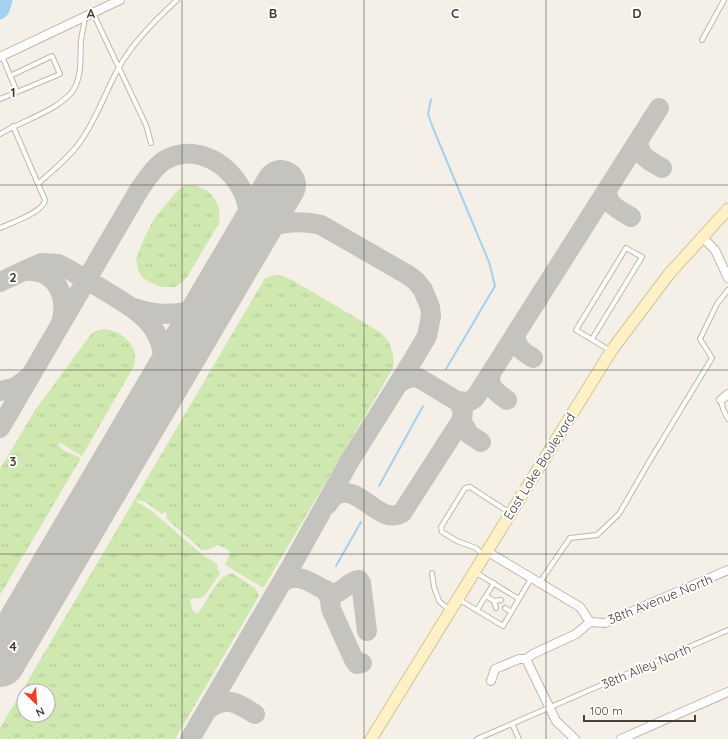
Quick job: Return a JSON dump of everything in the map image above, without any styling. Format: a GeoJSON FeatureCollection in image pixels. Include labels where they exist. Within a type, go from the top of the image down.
{"type":"FeatureCollection","features":[{"type":"Feature","properties":{"kind":"street"},"geometry":{"type":"LineString","coordinates":[[1,56],[120,0]]}},
{"type":"Feature","properties":{"kind":"street","name":"East Lake Boulevard"},"geometry":{"type":"LineString","coordinates":[[371,739],[611,351],[669,274],[728,208]]}},
{"type":"Feature","properties":{"kind":"street"},"geometry":{"type":"LineString","coordinates":[[702,238],[715,250],[728,278]]}},
{"type":"Feature","properties":{"kind":"street"},"geometry":{"type":"LineString","coordinates":[[486,554],[532,577],[580,607],[590,622]]}},
{"type":"Feature","properties":{"kind":"street","name":"38th Avenue North"},"geometry":{"type":"LineString","coordinates":[[491,681],[495,669],[519,659],[526,659],[533,654],[576,634],[590,622],[605,622],[728,570]]}},
{"type":"Feature","properties":{"kind":"street"},"geometry":{"type":"LineString","coordinates":[[526,659],[556,721],[575,739]]}},
{"type":"Feature","properties":{"kind":"street"},"geometry":{"type":"LineString","coordinates":[[621,739],[728,692]]}},
{"type":"Feature","properties":{"kind":"lane"},"geometry":{"type":"LineString","coordinates":[[39,183],[64,162],[80,142],[119,68],[149,27],[177,0]]}},
{"type":"Feature","properties":{"kind":"lane"},"geometry":{"type":"LineString","coordinates":[[702,40],[724,0]]}},
{"type":"Feature","properties":{"kind":"lane"},"geometry":{"type":"LineString","coordinates":[[89,15],[119,68],[146,125],[151,143]]}},
{"type":"Feature","properties":{"kind":"lane"},"geometry":{"type":"LineString","coordinates":[[0,134],[65,100],[75,87],[79,72],[81,41],[89,15]]}},
{"type":"Feature","properties":{"kind":"lane"},"geometry":{"type":"LineString","coordinates":[[1,56],[17,92]]}},
{"type":"Feature","properties":{"kind":"lane"},"geometry":{"type":"LineString","coordinates":[[0,99],[60,74],[52,56],[10,76]]}},
{"type":"Feature","properties":{"kind":"lane"},"geometry":{"type":"LineString","coordinates":[[0,228],[38,210],[45,204],[46,200],[13,126]]}},
{"type":"Feature","properties":{"kind":"lane"},"geometry":{"type":"LineString","coordinates":[[592,339],[642,257],[626,248],[576,330],[611,351]]}},
{"type":"Feature","properties":{"kind":"lane"},"geometry":{"type":"LineString","coordinates":[[540,582],[570,538],[596,534],[619,514],[648,462],[712,358],[700,339],[717,304],[728,290]]}},
{"type":"Feature","properties":{"kind":"lane"},"geometry":{"type":"LineString","coordinates":[[725,397],[723,409],[728,419]]}},
{"type":"Feature","properties":{"kind":"lane"},"geometry":{"type":"LineString","coordinates":[[486,554],[476,548],[457,541],[442,532],[441,527],[465,488],[470,487],[510,513]]}},
{"type":"Feature","properties":{"kind":"lane"},"geometry":{"type":"LineString","coordinates":[[474,572],[519,599]]}},
{"type":"Feature","properties":{"kind":"lane"},"geometry":{"type":"LineString","coordinates":[[432,573],[434,586],[439,601],[450,611]]}},
{"type":"Feature","properties":{"kind":"lane"},"geometry":{"type":"LineString","coordinates":[[458,599],[503,626],[507,609],[519,599],[532,577]]}},
{"type":"Feature","properties":{"kind":"lane"},"geometry":{"type":"LineString","coordinates":[[477,610],[494,583]]}},
{"type":"Feature","properties":{"kind":"lane"},"geometry":{"type":"LineString","coordinates":[[486,596],[499,604],[494,601]]}},
{"type":"Feature","properties":{"kind":"lane","name":"38th Alley North"},"geometry":{"type":"LineString","coordinates":[[476,739],[728,630]]}},
{"type":"Feature","properties":{"kind":"lane"},"geometry":{"type":"LineString","coordinates":[[512,724],[519,739]]}},
{"type":"Feature","properties":{"kind":"green space"},"geometry":{"type":"Polygon","coordinates":[[[185,185],[201,187],[212,195],[219,208],[219,223],[187,277],[175,287],[161,287],[142,277],[138,270],[136,259],[154,219],[177,191],[185,185]]]}},
{"type":"Feature","properties":{"kind":"green space"},"geometry":{"type":"Polygon","coordinates":[[[275,275],[292,280],[380,332],[387,339],[393,353],[393,368],[264,587],[225,565],[230,553],[229,550],[218,545],[207,550],[202,550],[167,519],[166,512],[162,514],[145,502],[136,501],[153,512],[199,552],[218,565],[217,569],[220,572],[219,575],[205,595],[199,599],[193,598],[190,600],[192,609],[197,614],[221,579],[232,573],[255,588],[259,596],[175,739],[0,739],[0,728],[16,701],[16,723],[56,723],[56,683],[26,683],[265,278],[275,275]]]}},
{"type":"Feature","properties":{"kind":"green space"},"geometry":{"type":"Polygon","coordinates":[[[103,329],[117,332],[128,340],[134,352],[134,366],[82,456],[59,443],[58,445],[63,450],[81,458],[0,595],[0,469],[35,410],[92,333],[103,329]]]}},
{"type":"Feature","properties":{"kind":"waterway"},"geometry":{"type":"LineString","coordinates":[[0,13],[3,10],[6,0]]}},
{"type":"Feature","properties":{"kind":"waterway"},"geometry":{"type":"LineString","coordinates":[[431,99],[428,114],[489,262],[495,286],[446,369]]}},
{"type":"Feature","properties":{"kind":"waterway"},"geometry":{"type":"LineString","coordinates":[[379,486],[423,406]]}},
{"type":"Feature","properties":{"kind":"waterway"},"geometry":{"type":"LineString","coordinates":[[336,566],[361,522]]}},
{"type":"Feature","properties":{"kind":"taxiway"},"geometry":{"type":"LineString","coordinates":[[398,384],[408,378],[419,378],[457,401],[468,402],[475,398],[659,108]]}},
{"type":"Feature","properties":{"kind":"taxiway"},"geometry":{"type":"LineString","coordinates":[[639,140],[639,146],[642,154],[662,168]]}},
{"type":"Feature","properties":{"kind":"taxiway"},"geometry":{"type":"LineString","coordinates":[[0,428],[139,190],[158,165],[175,156],[187,154],[200,155],[211,159],[222,166],[232,175],[239,185],[247,202],[250,222],[250,237]]}},
{"type":"Feature","properties":{"kind":"taxiway"},"geometry":{"type":"LineString","coordinates":[[608,188],[608,198],[614,206],[631,217]]}},
{"type":"Feature","properties":{"kind":"taxiway"},"geometry":{"type":"LineString","coordinates":[[190,739],[289,570],[349,462],[427,336],[431,316],[430,307],[423,290],[416,281],[321,225],[303,222],[286,223],[269,227],[252,234]]}},
{"type":"Feature","properties":{"kind":"taxiway"},"geometry":{"type":"LineString","coordinates":[[0,282],[41,263],[58,264],[127,304],[145,318],[158,336],[163,359],[160,380],[154,401]]}},
{"type":"Feature","properties":{"kind":"taxiway"},"geometry":{"type":"LineString","coordinates":[[25,271],[35,271],[44,274],[52,279],[57,286],[63,303],[61,323]]}},
{"type":"Feature","properties":{"kind":"taxiway"},"geometry":{"type":"LineString","coordinates":[[134,308],[153,313],[172,314],[191,311],[210,305]]}},
{"type":"Feature","properties":{"kind":"taxiway"},"geometry":{"type":"LineString","coordinates":[[516,333],[516,342],[520,348],[533,358]]}},
{"type":"Feature","properties":{"kind":"taxiway"},"geometry":{"type":"LineString","coordinates":[[491,373],[490,382],[492,386],[496,392],[507,400]]}},
{"type":"Feature","properties":{"kind":"taxiway"},"geometry":{"type":"LineString","coordinates":[[0,391],[16,387],[29,377]]}},
{"type":"Feature","properties":{"kind":"taxiway"},"geometry":{"type":"LineString","coordinates":[[327,505],[336,495],[346,493],[362,499],[386,514],[394,516],[402,513],[461,421],[462,411],[461,406],[457,401]]}},
{"type":"Feature","properties":{"kind":"taxiway"},"geometry":{"type":"LineString","coordinates":[[461,420],[469,434],[481,442]]}},
{"type":"Feature","properties":{"kind":"taxiway"},"geometry":{"type":"LineString","coordinates":[[282,582],[295,578],[302,579],[333,594],[337,593],[352,582],[359,580],[361,583],[367,631]]}},
{"type":"Feature","properties":{"kind":"taxiway"},"geometry":{"type":"LineString","coordinates":[[326,590],[330,600],[331,609],[354,660],[357,664],[362,663]]}},
{"type":"Feature","properties":{"kind":"taxiway"},"geometry":{"type":"LineString","coordinates":[[207,710],[220,703],[232,702],[255,714]]}},
{"type":"Feature","properties":{"kind":"runway"},"geometry":{"type":"LineString","coordinates":[[0,662],[281,185]]}}]}
